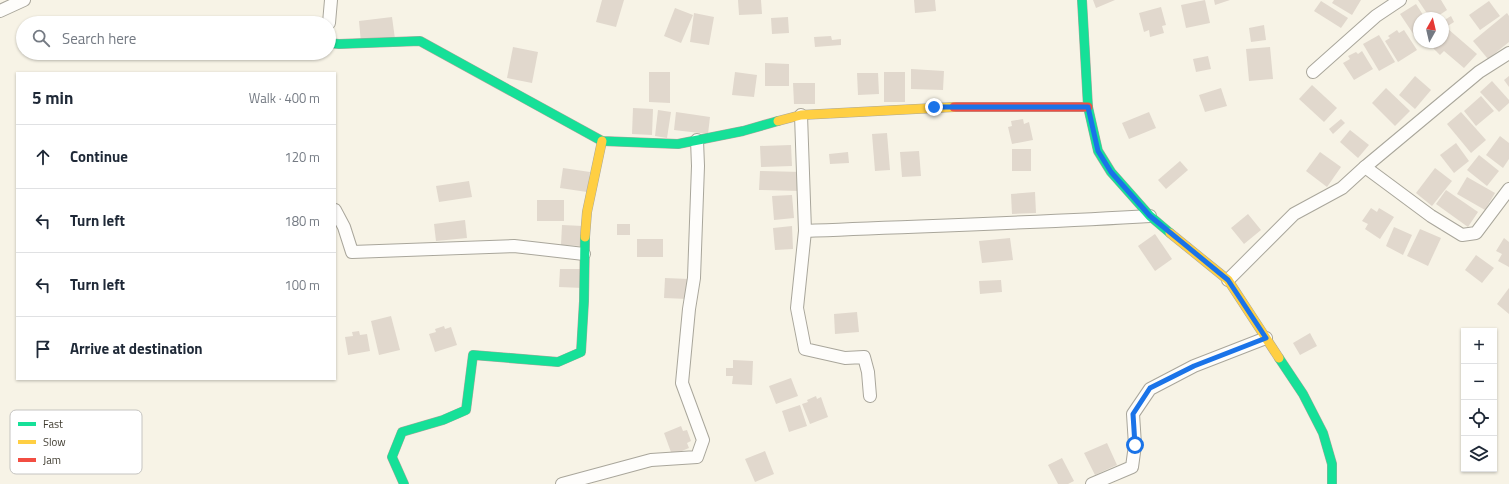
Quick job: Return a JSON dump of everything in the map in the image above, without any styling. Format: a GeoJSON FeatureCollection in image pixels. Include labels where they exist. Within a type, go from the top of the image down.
{"type":"FeatureCollection","features":[{"type":"Feature","properties":{"kind":"street"},"geometry":{"type":"LineString","coordinates":[[0,11],[24,0]]}},
{"type":"Feature","properties":{"kind":"street"},"geometry":{"type":"LineString","coordinates":[[330,16],[331,0]]}},
{"type":"Feature","properties":{"kind":"street"},"geometry":{"type":"LineString","coordinates":[[1082,0],[1088,107],[1098,151],[1111,172],[1150,216],[1228,280],[1303,394],[1323,433],[1332,464],[1332,484]]}},
{"type":"Feature","properties":{"kind":"street"},"geometry":{"type":"LineString","coordinates":[[1313,72],[1376,16],[1400,0]]}},
{"type":"Feature","properties":{"kind":"street"},"geometry":{"type":"LineString","coordinates":[[336,44],[420,41],[602,141],[678,144],[742,132],[800,115],[934,107],[1088,107]]}},
{"type":"Feature","properties":{"kind":"street"},"geometry":{"type":"LineString","coordinates":[[1228,280],[1294,214],[1342,188],[1479,72],[1509,53]]}},
{"type":"Feature","properties":{"kind":"street"},"geometry":{"type":"LineString","coordinates":[[800,115],[806,231],[797,308],[805,349],[845,358],[864,357],[868,372],[870,396]]}},
{"type":"Feature","properties":{"kind":"street"},"geometry":{"type":"LineString","coordinates":[[562,484],[651,460],[697,456],[703,440],[682,384],[688,309],[694,278],[698,166],[697,140]]}},
{"type":"Feature","properties":{"kind":"street"},"geometry":{"type":"LineString","coordinates":[[404,484],[392,457],[402,432],[443,420],[466,410],[473,355],[558,362],[581,352],[587,212],[602,141]]}},
{"type":"Feature","properties":{"kind":"street"},"geometry":{"type":"LineString","coordinates":[[1365,167],[1431,216],[1462,235],[1476,233],[1509,188]]}},
{"type":"Feature","properties":{"kind":"street"},"geometry":{"type":"LineString","coordinates":[[336,212],[344,227],[352,252],[514,246],[584,254]]}},
{"type":"Feature","properties":{"kind":"street"},"geometry":{"type":"LineString","coordinates":[[806,231],[1067,221],[1150,216]]}},
{"type":"Feature","properties":{"kind":"street"},"geometry":{"type":"LineString","coordinates":[[1092,484],[1132,467],[1135,445],[1133,414],[1150,388],[1194,366],[1266,338]]}},
{"type":"Feature","properties":{"kind":"building"},"geometry":{"type":"Polygon","coordinates":[[[602,0],[624,0],[616,27],[596,22],[602,0]]]}},
{"type":"Feature","properties":{"kind":"building"},"geometry":{"type":"Polygon","coordinates":[[[738,0],[761,0],[762,14],[739,15],[738,0]]]}},
{"type":"Feature","properties":{"kind":"building"},"geometry":{"type":"Polygon","coordinates":[[[914,0],[935,0],[936,11],[915,13],[914,0]]]}},
{"type":"Feature","properties":{"kind":"building"},"geometry":{"type":"Polygon","coordinates":[[[1093,0],[1115,0],[1096,8],[1093,0]]]}},
{"type":"Feature","properties":{"kind":"building"},"geometry":{"type":"Polygon","coordinates":[[[1205,0],[1210,23],[1186,28],[1181,5],[1205,0]]]}},
{"type":"Feature","properties":{"kind":"building"},"geometry":{"type":"Polygon","coordinates":[[[1214,0],[1230,0],[1215,5],[1214,0]]]}},
{"type":"Feature","properties":{"kind":"building"},"geometry":{"type":"Polygon","coordinates":[[[1334,0],[1361,0],[1352,15],[1332,3],[1334,0]]]}},
{"type":"Feature","properties":{"kind":"building"},"geometry":{"type":"Polygon","coordinates":[[[1418,0],[1441,0],[1447,10],[1444,12],[1426,12],[1418,0]]]}},
{"type":"Feature","properties":{"kind":"building"},"geometry":{"type":"Polygon","coordinates":[[[1321,1],[1348,18],[1341,28],[1314,11],[1321,1]]]}},
{"type":"Feature","properties":{"kind":"building"},"geometry":{"type":"Polygon","coordinates":[[[1489,1],[1500,16],[1480,30],[1469,15],[1489,1]]]}},
{"type":"Feature","properties":{"kind":"building"},"geometry":{"type":"Polygon","coordinates":[[[1416,4],[1421,12],[1413,12],[1413,34],[1400,14],[1416,4]]]}},
{"type":"Feature","properties":{"kind":"building"},"geometry":{"type":"Polygon","coordinates":[[[1161,7],[1166,25],[1162,26],[1164,33],[1150,37],[1149,30],[1144,32],[1139,13],[1161,7]]]}},
{"type":"Feature","properties":{"kind":"building"},"geometry":{"type":"Polygon","coordinates":[[[675,8],[693,15],[681,43],[664,36],[675,8]]]}},
{"type":"Feature","properties":{"kind":"building"},"geometry":{"type":"Polygon","coordinates":[[[694,13],[714,17],[709,45],[690,42],[694,13]]]}},
{"type":"Feature","properties":{"kind":"building"},"geometry":{"type":"Polygon","coordinates":[[[1507,13],[1509,16],[1509,42],[1488,59],[1473,41],[1507,13]]]}},
{"type":"Feature","properties":{"kind":"building"},"geometry":{"type":"Polygon","coordinates":[[[1451,16],[1454,22],[1449,25],[1449,17],[1451,16]]]}},
{"type":"Feature","properties":{"kind":"building"},"geometry":{"type":"Polygon","coordinates":[[[392,17],[395,39],[361,43],[359,21],[392,17]]]}},
{"type":"Feature","properties":{"kind":"building"},"geometry":{"type":"Polygon","coordinates":[[[788,17],[789,33],[772,34],[771,18],[788,17]]]}},
{"type":"Feature","properties":{"kind":"building"},"geometry":{"type":"Polygon","coordinates":[[[1264,25],[1266,40],[1251,42],[1249,28],[1264,25]]]}},
{"type":"Feature","properties":{"kind":"building"},"geometry":{"type":"Polygon","coordinates":[[[1397,30],[1399,33],[1404,30],[1413,44],[1413,48],[1416,48],[1417,50],[1398,62],[1385,41],[1390,38],[1388,36],[1397,30]]]}},
{"type":"Feature","properties":{"kind":"building"},"geometry":{"type":"Polygon","coordinates":[[[1449,30],[1477,54],[1464,68],[1444,51],[1440,55],[1433,48],[1449,48],[1449,30]]]}},
{"type":"Feature","properties":{"kind":"building"},"geometry":{"type":"Polygon","coordinates":[[[1379,35],[1395,62],[1379,71],[1363,44],[1379,35]]]}},
{"type":"Feature","properties":{"kind":"building"},"geometry":{"type":"Polygon","coordinates":[[[831,36],[832,40],[841,39],[841,45],[815,47],[814,37],[831,36]]]}},
{"type":"Feature","properties":{"kind":"building"},"geometry":{"type":"Polygon","coordinates":[[[513,47],[538,52],[532,83],[507,78],[513,47]]]}},
{"type":"Feature","properties":{"kind":"building"},"geometry":{"type":"Polygon","coordinates":[[[1270,47],[1273,79],[1249,81],[1246,49],[1270,47]]]}},
{"type":"Feature","properties":{"kind":"building"},"geometry":{"type":"Polygon","coordinates":[[[1362,51],[1373,69],[1354,80],[1343,63],[1350,59],[1348,56],[1356,52],[1358,54],[1362,51]]]}},
{"type":"Feature","properties":{"kind":"building"},"geometry":{"type":"Polygon","coordinates":[[[1208,56],[1211,69],[1196,72],[1193,59],[1208,56]]]}},
{"type":"Feature","properties":{"kind":"building"},"geometry":{"type":"Polygon","coordinates":[[[765,63],[789,64],[789,86],[765,86],[765,63]]]}},
{"type":"Feature","properties":{"kind":"building"},"geometry":{"type":"Polygon","coordinates":[[[911,69],[944,71],[943,90],[911,89],[911,69]]]}},
{"type":"Feature","properties":{"kind":"building"},"geometry":{"type":"Polygon","coordinates":[[[649,72],[670,72],[670,103],[649,102],[649,72]]]}},
{"type":"Feature","properties":{"kind":"building"},"geometry":{"type":"Polygon","coordinates":[[[735,72],[757,75],[754,97],[732,95],[735,72]]]}},
{"type":"Feature","properties":{"kind":"building"},"geometry":{"type":"Polygon","coordinates":[[[884,72],[905,72],[905,102],[884,102],[884,72]]]}},
{"type":"Feature","properties":{"kind":"building"},"geometry":{"type":"Polygon","coordinates":[[[857,73],[878,73],[879,94],[858,95],[857,73]]]}},
{"type":"Feature","properties":{"kind":"building"},"geometry":{"type":"Polygon","coordinates":[[[1415,76],[1431,90],[1415,109],[1399,95],[1415,76]]]}},
{"type":"Feature","properties":{"kind":"building"},"geometry":{"type":"Polygon","coordinates":[[[1509,76],[1509,87],[1504,80],[1509,76]]]}},
{"type":"Feature","properties":{"kind":"building"},"geometry":{"type":"Polygon","coordinates":[[[1492,81],[1509,100],[1509,103],[1499,112],[1480,92],[1492,81]]]}},
{"type":"Feature","properties":{"kind":"building"},"geometry":{"type":"Polygon","coordinates":[[[793,83],[815,83],[815,104],[794,104],[793,83]]]}},
{"type":"Feature","properties":{"kind":"building"},"geometry":{"type":"Polygon","coordinates":[[[1312,85],[1337,108],[1324,122],[1299,99],[1312,85]]]}},
{"type":"Feature","properties":{"kind":"building"},"geometry":{"type":"Polygon","coordinates":[[[1221,88],[1227,106],[1205,112],[1199,95],[1221,88]]]}},
{"type":"Feature","properties":{"kind":"building"},"geometry":{"type":"Polygon","coordinates":[[[1386,88],[1410,111],[1395,126],[1372,103],[1386,88]]]}},
{"type":"Feature","properties":{"kind":"building"},"geometry":{"type":"Polygon","coordinates":[[[1481,96],[1494,111],[1476,126],[1464,111],[1481,96]]]}},
{"type":"Feature","properties":{"kind":"building"},"geometry":{"type":"Polygon","coordinates":[[[633,108],[653,109],[652,135],[632,134],[633,108]]]}},
{"type":"Feature","properties":{"kind":"building"},"geometry":{"type":"Polygon","coordinates":[[[658,110],[671,112],[667,138],[655,136],[658,110]]]}},
{"type":"Feature","properties":{"kind":"building"},"geometry":{"type":"Polygon","coordinates":[[[676,112],[710,117],[708,134],[674,130],[676,112]]]}},
{"type":"Feature","properties":{"kind":"building"},"geometry":{"type":"Polygon","coordinates":[[[1149,112],[1156,128],[1129,139],[1122,123],[1149,112]]]}},
{"type":"Feature","properties":{"kind":"building"},"geometry":{"type":"Polygon","coordinates":[[[1461,112],[1486,140],[1471,153],[1447,124],[1461,112]]]}},
{"type":"Feature","properties":{"kind":"building"},"geometry":{"type":"Polygon","coordinates":[[[1023,119],[1024,124],[1029,122],[1033,140],[1012,144],[1008,127],[1012,126],[1011,121],[1023,119]]]}},
{"type":"Feature","properties":{"kind":"building"},"geometry":{"type":"Polygon","coordinates":[[[1341,119],[1345,123],[1333,134],[1329,129],[1341,119]]]}},
{"type":"Feature","properties":{"kind":"building"},"geometry":{"type":"Polygon","coordinates":[[[1350,130],[1369,145],[1358,158],[1340,142],[1350,130]]]}},
{"type":"Feature","properties":{"kind":"building"},"geometry":{"type":"Polygon","coordinates":[[[887,133],[890,170],[875,171],[872,134],[887,133]]]}},
{"type":"Feature","properties":{"kind":"building"},"geometry":{"type":"Polygon","coordinates":[[[1500,136],[1509,143],[1509,159],[1503,168],[1486,155],[1500,136]]]}},
{"type":"Feature","properties":{"kind":"building"},"geometry":{"type":"Polygon","coordinates":[[[1456,143],[1469,161],[1454,173],[1440,155],[1456,143]]]}},
{"type":"Feature","properties":{"kind":"building"},"geometry":{"type":"Polygon","coordinates":[[[791,145],[792,166],[761,167],[760,146],[791,145]]]}},
{"type":"Feature","properties":{"kind":"building"},"geometry":{"type":"Polygon","coordinates":[[[1012,149],[1031,149],[1031,171],[1012,171],[1012,149]]]}},
{"type":"Feature","properties":{"kind":"building"},"geometry":{"type":"Polygon","coordinates":[[[919,151],[921,176],[902,177],[900,152],[919,151]]]}},
{"type":"Feature","properties":{"kind":"building"},"geometry":{"type":"Polygon","coordinates":[[[848,152],[849,163],[830,164],[829,154],[848,152]]]}},
{"type":"Feature","properties":{"kind":"building"},"geometry":{"type":"Polygon","coordinates":[[[1320,152],[1341,167],[1327,187],[1306,171],[1320,152]]]}},
{"type":"Feature","properties":{"kind":"building"},"geometry":{"type":"Polygon","coordinates":[[[1479,155],[1499,171],[1487,186],[1467,170],[1479,155]]]}},
{"type":"Feature","properties":{"kind":"building"},"geometry":{"type":"Polygon","coordinates":[[[1180,161],[1188,170],[1166,189],[1158,180],[1180,161]]]}},
{"type":"Feature","properties":{"kind":"building"},"geometry":{"type":"Polygon","coordinates":[[[563,168],[590,172],[587,192],[560,188],[563,168]]]}},
{"type":"Feature","properties":{"kind":"building"},"geometry":{"type":"Polygon","coordinates":[[[1435,168],[1452,181],[1432,206],[1416,193],[1435,168]]]}},
{"type":"Feature","properties":{"kind":"building"},"geometry":{"type":"Polygon","coordinates":[[[760,171],[802,172],[801,191],[759,190],[760,171]]]}},
{"type":"Feature","properties":{"kind":"building"},"geometry":{"type":"Polygon","coordinates":[[[1467,177],[1495,193],[1485,210],[1457,194],[1467,177]]]}},
{"type":"Feature","properties":{"kind":"building"},"geometry":{"type":"Polygon","coordinates":[[[469,181],[472,197],[439,202],[436,186],[469,181]]]}},
{"type":"Feature","properties":{"kind":"building"},"geometry":{"type":"Polygon","coordinates":[[[1446,190],[1478,212],[1468,227],[1436,204],[1446,190]]]}},
{"type":"Feature","properties":{"kind":"building"},"geometry":{"type":"Polygon","coordinates":[[[1035,192],[1036,213],[1012,214],[1011,194],[1035,192]]]}},
{"type":"Feature","properties":{"kind":"building"},"geometry":{"type":"Polygon","coordinates":[[[792,195],[794,218],[774,220],[772,196],[792,195]]]}},
{"type":"Feature","properties":{"kind":"building"},"geometry":{"type":"Polygon","coordinates":[[[537,200],[564,200],[564,221],[537,221],[537,200]]]}},
{"type":"Feature","properties":{"kind":"building"},"geometry":{"type":"Polygon","coordinates":[[[1371,208],[1377,212],[1379,208],[1394,217],[1380,239],[1365,229],[1368,224],[1362,221],[1371,208]]]}},
{"type":"Feature","properties":{"kind":"building"},"geometry":{"type":"Polygon","coordinates":[[[1248,214],[1261,230],[1244,244],[1231,228],[1248,214]]]}},
{"type":"Feature","properties":{"kind":"building"},"geometry":{"type":"Polygon","coordinates":[[[465,220],[467,238],[436,241],[434,224],[465,220]]]}},
{"type":"Feature","properties":{"kind":"building"},"geometry":{"type":"Polygon","coordinates":[[[617,224],[630,224],[630,235],[617,235],[617,224]]]}},
{"type":"Feature","properties":{"kind":"building"},"geometry":{"type":"Polygon","coordinates":[[[562,225],[583,226],[582,246],[561,245],[562,225]]]}},
{"type":"Feature","properties":{"kind":"building"},"geometry":{"type":"Polygon","coordinates":[[[792,226],[793,249],[775,250],[773,228],[792,226]]]}},
{"type":"Feature","properties":{"kind":"building"},"geometry":{"type":"Polygon","coordinates":[[[1394,227],[1412,235],[1403,255],[1386,246],[1394,227]]]}},
{"type":"Feature","properties":{"kind":"building"},"geometry":{"type":"Polygon","coordinates":[[[1420,229],[1441,238],[1428,266],[1407,256],[1420,229]]]}},
{"type":"Feature","properties":{"kind":"building"},"geometry":{"type":"Polygon","coordinates":[[[1155,234],[1172,259],[1155,271],[1138,246],[1155,234]]]}},
{"type":"Feature","properties":{"kind":"building"},"geometry":{"type":"Polygon","coordinates":[[[1010,238],[1013,260],[982,263],[979,241],[1010,238]]]}},
{"type":"Feature","properties":{"kind":"building"},"geometry":{"type":"Polygon","coordinates":[[[1504,238],[1509,242],[1509,267],[1498,261],[1502,254],[1496,251],[1504,238]]]}},
{"type":"Feature","properties":{"kind":"building"},"geometry":{"type":"Polygon","coordinates":[[[637,239],[663,239],[663,257],[637,257],[637,239]]]}},
{"type":"Feature","properties":{"kind":"building"},"geometry":{"type":"Polygon","coordinates":[[[1476,255],[1494,268],[1482,283],[1465,270],[1476,255]]]}},
{"type":"Feature","properties":{"kind":"building"},"geometry":{"type":"Polygon","coordinates":[[[560,269],[583,269],[583,288],[559,287],[560,269]]]}},
{"type":"Feature","properties":{"kind":"building"},"geometry":{"type":"Polygon","coordinates":[[[665,278],[689,279],[688,299],[664,298],[665,278]]]}},
{"type":"Feature","properties":{"kind":"building"},"geometry":{"type":"Polygon","coordinates":[[[1001,280],[1002,292],[980,294],[979,281],[1001,280]]]}},
{"type":"Feature","properties":{"kind":"building"},"geometry":{"type":"Polygon","coordinates":[[[1509,288],[1509,314],[1497,304],[1509,288]]]}},
{"type":"Feature","properties":{"kind":"building"},"geometry":{"type":"Polygon","coordinates":[[[857,312],[859,332],[835,334],[834,314],[857,312]]]}},
{"type":"Feature","properties":{"kind":"building"},"geometry":{"type":"Polygon","coordinates":[[[391,316],[400,350],[379,355],[371,321],[391,316]]]}},
{"type":"Feature","properties":{"kind":"building"},"geometry":{"type":"Polygon","coordinates":[[[444,326],[445,329],[451,327],[457,345],[435,352],[429,334],[436,332],[435,329],[444,326]]]}},
{"type":"Feature","properties":{"kind":"building"},"geometry":{"type":"Polygon","coordinates":[[[359,331],[360,335],[367,334],[370,351],[348,355],[345,337],[353,336],[352,332],[359,331]]]}},
{"type":"Feature","properties":{"kind":"building"},"geometry":{"type":"Polygon","coordinates":[[[1310,333],[1317,346],[1300,355],[1293,343],[1310,333]]]}},
{"type":"Feature","properties":{"kind":"building"},"geometry":{"type":"Polygon","coordinates":[[[733,360],[753,361],[752,385],[732,384],[733,376],[726,376],[726,368],[733,368],[733,360]]]}},
{"type":"Feature","properties":{"kind":"building"},"geometry":{"type":"Polygon","coordinates":[[[791,378],[798,396],[776,404],[769,386],[791,378]]]}},
{"type":"Feature","properties":{"kind":"building"},"geometry":{"type":"Polygon","coordinates":[[[816,396],[817,399],[821,397],[828,417],[810,424],[802,404],[808,402],[807,400],[816,396]]]}},
{"type":"Feature","properties":{"kind":"building"},"geometry":{"type":"Polygon","coordinates":[[[800,405],[807,426],[789,432],[782,411],[800,405]]]}},
{"type":"Feature","properties":{"kind":"building"},"geometry":{"type":"Polygon","coordinates":[[[681,426],[683,431],[687,430],[691,441],[687,443],[689,448],[672,455],[664,433],[681,426]]]}},
{"type":"Feature","properties":{"kind":"building"},"geometry":{"type":"Polygon","coordinates":[[[1107,443],[1117,465],[1095,475],[1084,453],[1107,443]]]}},
{"type":"Feature","properties":{"kind":"building"},"geometry":{"type":"Polygon","coordinates":[[[765,451],[774,474],[755,482],[745,459],[765,451]]]}},
{"type":"Feature","properties":{"kind":"building"},"geometry":{"type":"Polygon","coordinates":[[[1062,458],[1074,481],[1068,484],[1058,484],[1048,465],[1062,458]]]}},
{"type":"Feature","properties":{"kind":"traffic: fast"},"geometry":{"type":"LineString","coordinates":[[1082,0],[1088,107],[1098,151],[1111,172],[1150,216],[1170,233]]}},
{"type":"Feature","properties":{"kind":"traffic: fast"},"geometry":{"type":"LineString","coordinates":[[336,44],[420,41],[602,141],[678,144],[743,131],[778,121]]}},
{"type":"Feature","properties":{"kind":"traffic: fast"},"geometry":{"type":"LineString","coordinates":[[404,484],[392,457],[402,432],[443,420],[466,410],[473,355],[558,362],[581,352],[584,301],[585,237]]}},
{"type":"Feature","properties":{"kind":"traffic: fast"},"geometry":{"type":"LineString","coordinates":[[1279,358],[1303,394],[1323,433],[1332,464],[1332,484]]}},
{"type":"Feature","properties":{"kind":"traffic: slow"},"geometry":{"type":"LineString","coordinates":[[778,121],[801,115],[954,107]]}},
{"type":"Feature","properties":{"kind":"traffic: slow"},"geometry":{"type":"LineString","coordinates":[[585,237],[587,212],[602,141]]}},
{"type":"Feature","properties":{"kind":"traffic: slow"},"geometry":{"type":"LineString","coordinates":[[1170,233],[1228,280],[1279,358]]}},
{"type":"Feature","properties":{"kind":"traffic: jam"},"geometry":{"type":"LineString","coordinates":[[954,107],[1088,107]]}},
{"type":"Feature","properties":{"kind":"route"},"geometry":{"type":"LineString","coordinates":[[934,107],[1088,107],[1098,151],[1111,172],[1150,216],[1228,280],[1266,338],[1194,366],[1150,388],[1133,414],[1135,445]]}}]}
